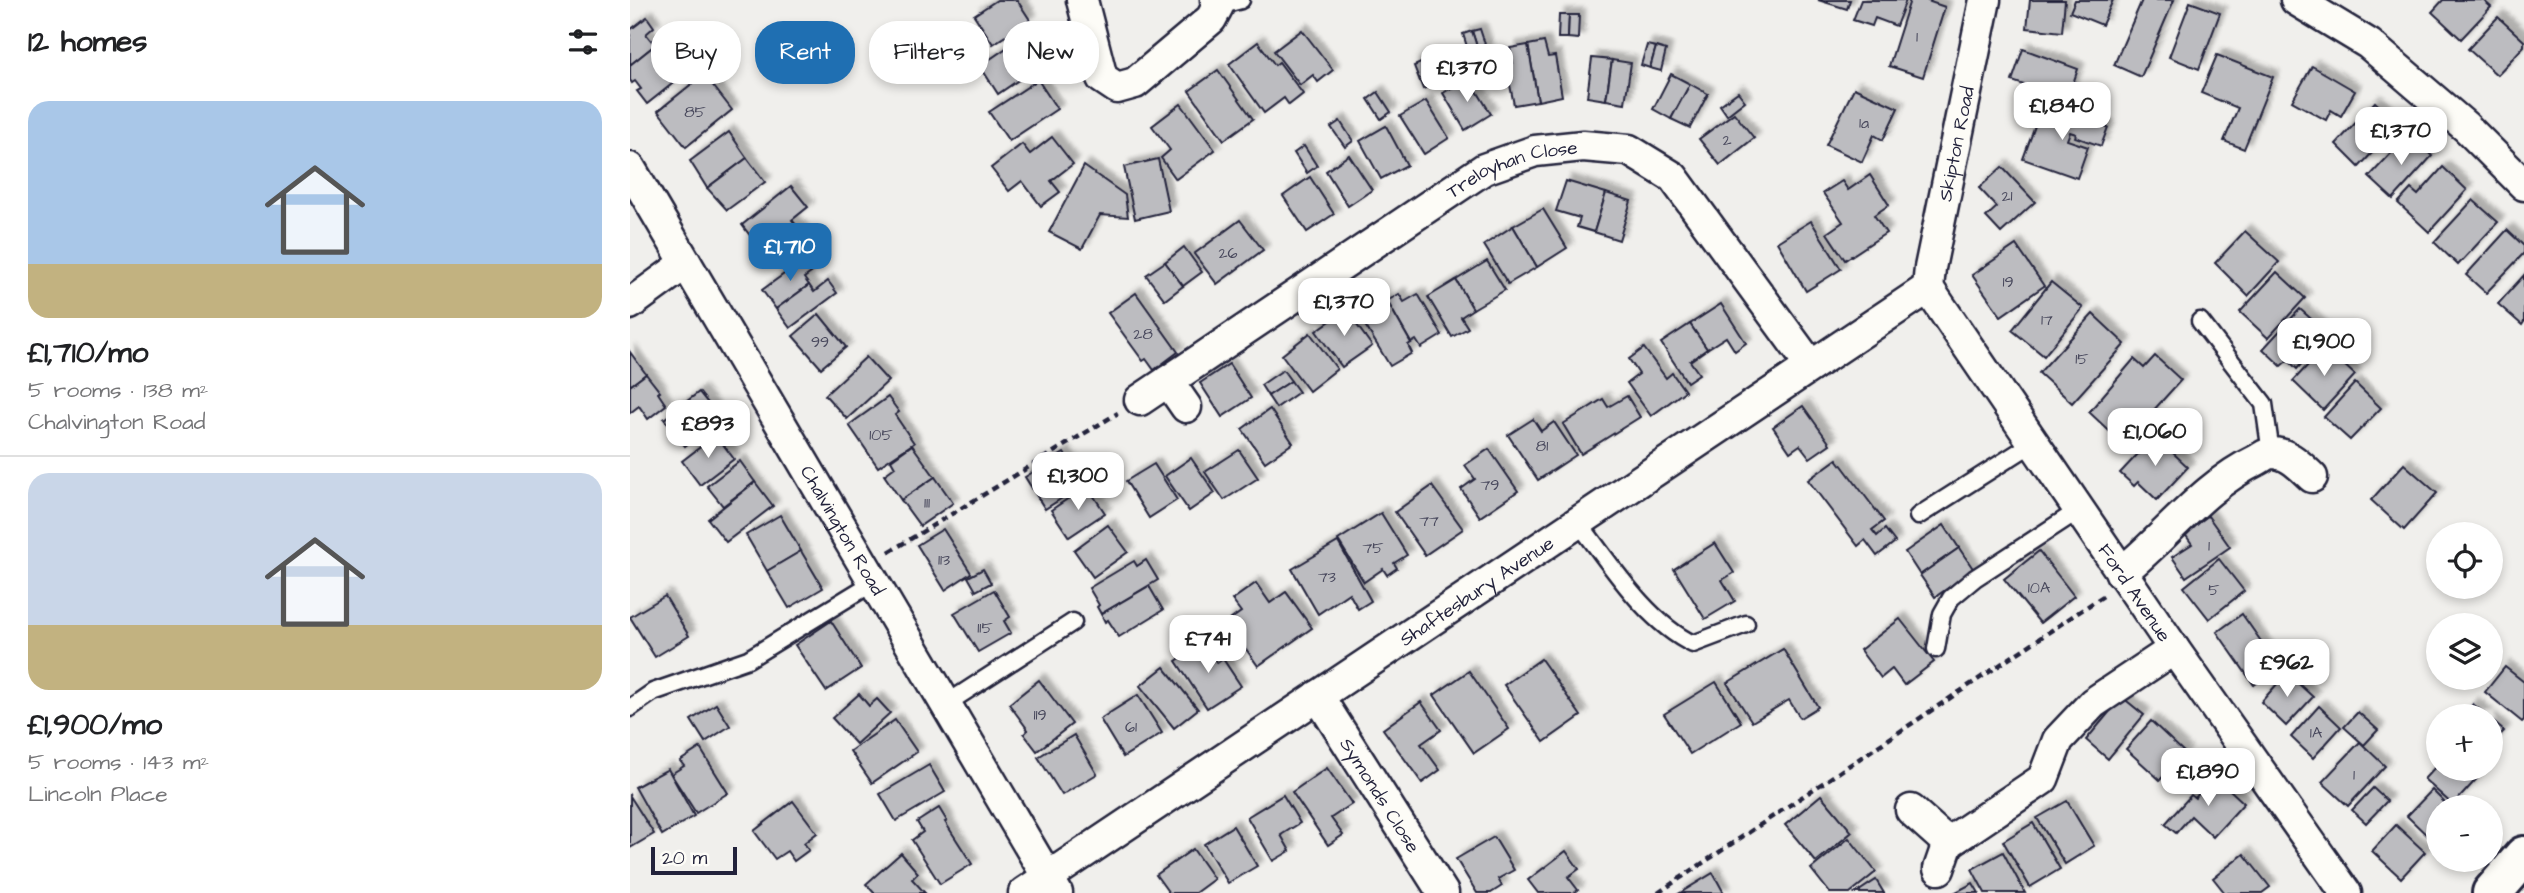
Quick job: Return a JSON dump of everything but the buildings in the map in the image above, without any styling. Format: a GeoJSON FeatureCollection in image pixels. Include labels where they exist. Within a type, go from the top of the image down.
{"type":"FeatureCollection","features":[{"type":"Feature","properties":{"kind":"main road"},"geometry":{"type":"LineString","coordinates":[[2492,893],[2524,856]]}},
{"type":"Feature","properties":{"kind":"street"},"geometry":{"type":"LineString","coordinates":[[1082,0],[1102,78],[1117,88],[1135,83],[1211,19],[1225,2]]}},
{"type":"Feature","properties":{"kind":"street","name":"Skipton Road"},"geometry":{"type":"LineString","coordinates":[[1928,288],[1985,0]]}},
{"type":"Feature","properties":{"kind":"street"},"geometry":{"type":"LineString","coordinates":[[2296,0],[2369,44],[2466,127],[2524,185]]}},
{"type":"Feature","properties":{"kind":"street","name":"Treloyhan Close"},"geometry":{"type":"LineString","coordinates":[[1140,400],[1484,169],[1535,151],[1583,146],[1629,150],[1673,177],[1811,366]]}},
{"type":"Feature","properties":{"kind":"street","name":"Chalvington Road"},"geometry":{"type":"LineString","coordinates":[[630,167],[946,704],[1043,888]]}},
{"type":"Feature","properties":{"kind":"street"},"geometry":{"type":"LineString","coordinates":[[630,304],[686,263]]}},
{"type":"Feature","properties":{"kind":"street","name":"Shaftesbury Avenue"},"geometry":{"type":"LineString","coordinates":[[1043,888],[1318,696],[1928,288]]}},
{"type":"Feature","properties":{"kind":"street","name":"Ford Avenue"},"geometry":{"type":"LineString","coordinates":[[1928,288],[2124,577],[2346,893]]}},
{"type":"Feature","properties":{"kind":"street"},"geometry":{"type":"LineString","coordinates":[[1168,381],[1186,407]]}},
{"type":"Feature","properties":{"kind":"street"},"geometry":{"type":"LineString","coordinates":[[2124,577],[2175,521],[2243,466],[2271,453],[2288,457],[2312,477]]}},
{"type":"Feature","properties":{"kind":"street"},"geometry":{"type":"LineString","coordinates":[[1911,810],[1943,856],[2043,779],[2058,740],[2093,703],[2174,649]]}},
{"type":"Feature","properties":{"kind":"street","name":"Symonds Close"},"geometry":{"type":"LineString","coordinates":[[1318,696],[1443,893]]}},
{"type":"Feature","properties":{"kind":"lane"},"geometry":{"type":"LineString","coordinates":[[2200,321],[2264,404],[2271,453]]}},
{"type":"Feature","properties":{"kind":"lane"},"geometry":{"type":"LineString","coordinates":[[1917,516],[2033,443]]}},
{"type":"Feature","properties":{"kind":"lane"},"geometry":{"type":"LineString","coordinates":[[1936,649],[1942,614],[1951,598],[1975,578],[2079,510]]}},
{"type":"Feature","properties":{"kind":"lane"},"geometry":{"type":"LineString","coordinates":[[1578,522],[1642,603],[1674,636],[1693,644],[1745,624]]}},
{"type":"Feature","properties":{"kind":"lane"},"geometry":{"type":"LineString","coordinates":[[630,708],[653,692],[748,659],[870,574]]}},
{"type":"Feature","properties":{"kind":"lane"},"geometry":{"type":"LineString","coordinates":[[946,704],[1073,622]]}},
{"type":"Feature","properties":{"kind":"path"},"geometry":{"type":"LineString","coordinates":[[870,574],[1140,400]]}},
{"type":"Feature","properties":{"kind":"path"},"geometry":{"type":"LineString","coordinates":[[1658,893],[2124,577]]}}]}
